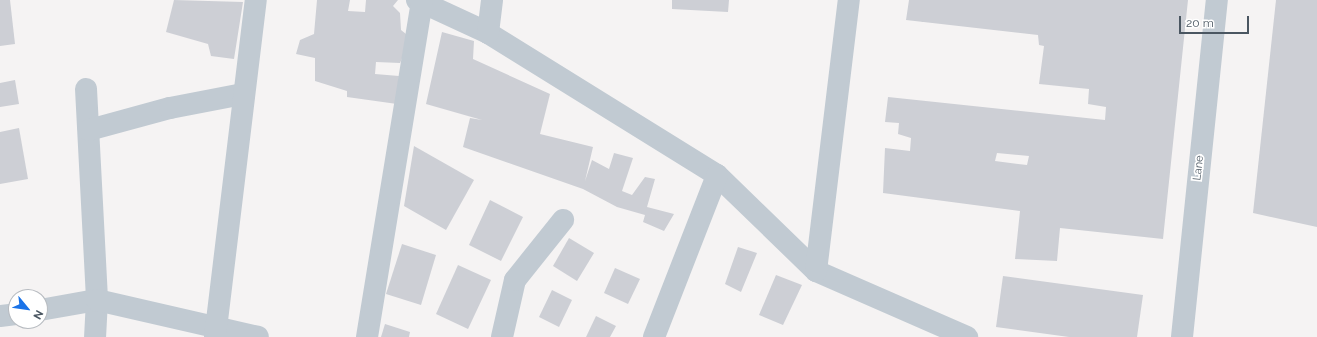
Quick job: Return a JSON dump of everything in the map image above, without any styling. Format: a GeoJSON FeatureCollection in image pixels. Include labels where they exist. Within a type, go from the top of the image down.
{"type":"FeatureCollection","features":[{"type":"Feature","properties":{"kind":"street"},"geometry":{"type":"LineString","coordinates":[[215,332],[243,94],[256,0]]}},
{"type":"Feature","properties":{"kind":"street"},"geometry":{"type":"LineString","coordinates":[[488,34],[492,0]]}},
{"type":"Feature","properties":{"kind":"street"},"geometry":{"type":"LineString","coordinates":[[816,271],[849,0]]}},
{"type":"Feature","properties":{"kind":"street","name":"Lane"},"geometry":{"type":"LineString","coordinates":[[1182,337],[1217,0]]}},
{"type":"Feature","properties":{"kind":"street"},"geometry":{"type":"LineString","coordinates":[[367,337],[420,1],[488,34],[717,175],[816,271],[967,337]]}},
{"type":"Feature","properties":{"kind":"street"},"geometry":{"type":"LineString","coordinates":[[86,89],[97,300],[95,337]]}},
{"type":"Feature","properties":{"kind":"street"},"geometry":{"type":"LineString","coordinates":[[89,130],[170,108],[243,94]]}},
{"type":"Feature","properties":{"kind":"street"},"geometry":{"type":"LineString","coordinates":[[654,337],[717,175]]}},
{"type":"Feature","properties":{"kind":"street"},"geometry":{"type":"LineString","coordinates":[[502,337],[515,280],[563,220]]}},
{"type":"Feature","properties":{"kind":"street"},"geometry":{"type":"LineString","coordinates":[[48,309],[97,300],[215,332],[258,337]]}},
{"type":"Feature","properties":{"kind":"building"},"geometry":{"type":"Polygon","coordinates":[[[0,0],[10,0],[15,44],[0,46],[0,0]]]}},
{"type":"Feature","properties":{"kind":"building"},"geometry":{"type":"Polygon","coordinates":[[[174,0],[243,2],[234,59],[211,56],[208,44],[166,32],[174,0]]]}},
{"type":"Feature","properties":{"kind":"building"},"geometry":{"type":"Polygon","coordinates":[[[317,0],[350,0],[348,11],[365,12],[366,0],[398,0],[393,6],[400,13],[401,30],[411,38],[400,63],[376,62],[375,74],[399,76],[397,104],[347,97],[347,91],[315,81],[315,58],[296,54],[300,40],[314,34],[317,0]]]}},
{"type":"Feature","properties":{"kind":"building"},"geometry":{"type":"Polygon","coordinates":[[[672,0],[729,0],[728,12],[672,9],[672,0]]]}},
{"type":"Feature","properties":{"kind":"building"},"geometry":{"type":"Polygon","coordinates":[[[909,0],[1188,0],[1163,239],[1060,228],[1057,261],[1015,259],[1020,211],[883,193],[885,148],[910,151],[911,138],[898,134],[899,123],[885,122],[888,97],[1105,120],[1106,107],[1088,104],[1089,89],[1039,84],[1044,46],[1039,45],[1038,35],[906,20],[909,0]],[[997,153],[995,161],[1027,165],[1029,156],[997,153]]]}},
{"type":"Feature","properties":{"kind":"building"},"geometry":{"type":"Polygon","coordinates":[[[1276,0],[1317,0],[1317,227],[1253,213],[1276,0]]]}},
{"type":"Feature","properties":{"kind":"building"},"geometry":{"type":"Polygon","coordinates":[[[442,32],[474,41],[473,59],[550,94],[540,134],[593,147],[585,181],[592,160],[609,169],[614,153],[633,158],[622,191],[632,195],[645,177],[655,179],[647,207],[674,214],[664,231],[643,222],[645,215],[617,207],[583,189],[463,147],[470,118],[482,120],[426,104],[442,32]]]}},
{"type":"Feature","properties":{"kind":"building"},"geometry":{"type":"Polygon","coordinates":[[[15,80],[19,104],[0,107],[0,83],[15,80]]]}},
{"type":"Feature","properties":{"kind":"building"},"geometry":{"type":"Polygon","coordinates":[[[19,128],[28,179],[0,184],[0,132],[19,128]]]}},
{"type":"Feature","properties":{"kind":"building"},"geometry":{"type":"Polygon","coordinates":[[[414,146],[474,180],[446,230],[404,206],[414,146]]]}},
{"type":"Feature","properties":{"kind":"building"},"geometry":{"type":"Polygon","coordinates":[[[490,200],[523,217],[501,261],[469,245],[490,200]]]}},
{"type":"Feature","properties":{"kind":"building"},"geometry":{"type":"Polygon","coordinates":[[[569,238],[594,253],[577,281],[553,266],[569,238]]]}},
{"type":"Feature","properties":{"kind":"building"},"geometry":{"type":"Polygon","coordinates":[[[402,244],[436,255],[421,305],[386,294],[402,244]]]}},
{"type":"Feature","properties":{"kind":"building"},"geometry":{"type":"Polygon","coordinates":[[[738,247],[757,253],[741,292],[725,284],[738,247]]]}},
{"type":"Feature","properties":{"kind":"building"},"geometry":{"type":"Polygon","coordinates":[[[458,265],[491,280],[468,329],[436,314],[458,265]]]}},
{"type":"Feature","properties":{"kind":"building"},"geometry":{"type":"Polygon","coordinates":[[[615,268],[640,279],[628,304],[604,293],[615,268]]]}},
{"type":"Feature","properties":{"kind":"building"},"geometry":{"type":"Polygon","coordinates":[[[776,275],[802,285],[783,325],[759,315],[776,275]]]}},
{"type":"Feature","properties":{"kind":"building"},"geometry":{"type":"Polygon","coordinates":[[[1003,276],[1143,295],[1137,337],[1069,337],[996,327],[1003,276]]]}},
{"type":"Feature","properties":{"kind":"building"},"geometry":{"type":"Polygon","coordinates":[[[552,290],[572,300],[559,327],[539,317],[552,290]]]}},
{"type":"Feature","properties":{"kind":"building"},"geometry":{"type":"Polygon","coordinates":[[[596,316],[616,326],[610,337],[586,337],[596,316]]]}},
{"type":"Feature","properties":{"kind":"building"},"geometry":{"type":"Polygon","coordinates":[[[385,324],[410,332],[409,337],[381,337],[385,324]]]}}]}
